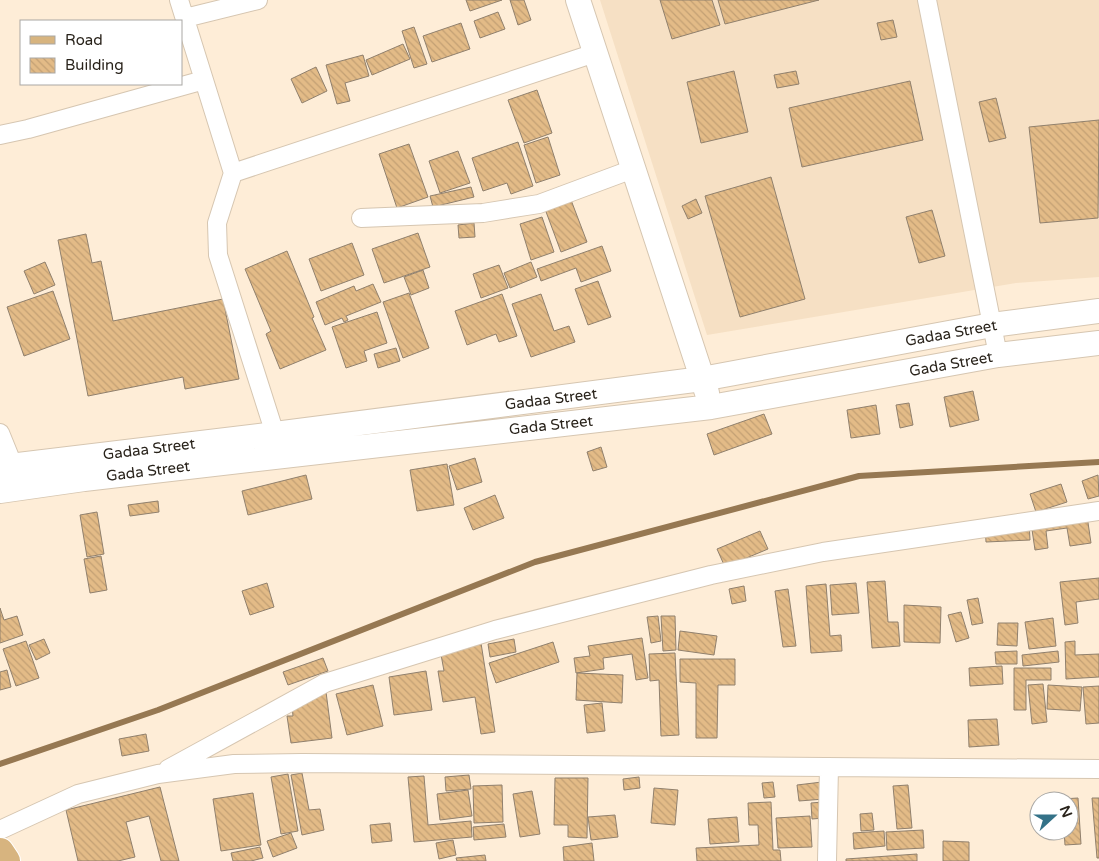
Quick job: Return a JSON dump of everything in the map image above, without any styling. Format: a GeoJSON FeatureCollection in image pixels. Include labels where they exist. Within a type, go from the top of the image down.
{"type":"FeatureCollection","features":[{"type":"Feature","properties":{"kind":"main road"},"geometry":{"type":"LineString","coordinates":[[578,0],[711,407]]}},
{"type":"Feature","properties":{"kind":"main road","name":"Gadaa Street"},"geometry":{"type":"LineString","coordinates":[[6,466],[275,434],[702,379],[992,325],[1099,311]]}},
{"type":"Feature","properties":{"kind":"main road","name":"Gada Street"},"geometry":{"type":"LineString","coordinates":[[0,491],[104,476],[711,407],[998,356],[1099,344]]}},
{"type":"Feature","properties":{"kind":"main road"},"geometry":{"type":"LineString","coordinates":[[0,852],[6,861]]}},
{"type":"Feature","properties":{"kind":"street"},"geometry":{"type":"LineString","coordinates":[[180,0],[233,173],[217,223],[218,255],[275,434]]}},
{"type":"Feature","properties":{"kind":"street"},"geometry":{"type":"LineString","coordinates":[[185,18],[258,0]]}},
{"type":"Feature","properties":{"kind":"street"},"geometry":{"type":"LineString","coordinates":[[927,0],[998,356]]}},
{"type":"Feature","properties":{"kind":"street"},"geometry":{"type":"LineString","coordinates":[[233,173],[595,53]]}},
{"type":"Feature","properties":{"kind":"street"},"geometry":{"type":"LineString","coordinates":[[0,135],[204,80]]}},
{"type":"Feature","properties":{"kind":"street"},"geometry":{"type":"LineString","coordinates":[[361,218],[483,213],[539,204],[633,169]]}},
{"type":"Feature","properties":{"kind":"street"},"geometry":{"type":"LineString","coordinates":[[0,433],[6,466]]}},
{"type":"Feature","properties":{"kind":"street"},"geometry":{"type":"LineString","coordinates":[[158,774],[325,683],[495,630],[711,575],[814,554],[1099,511]]}},
{"type":"Feature","properties":{"kind":"street"},"geometry":{"type":"LineString","coordinates":[[0,830],[78,794],[158,774],[234,764],[302,762],[1099,769]]}},
{"type":"Feature","properties":{"kind":"street"},"geometry":{"type":"LineString","coordinates":[[827,861],[829,767]]}},
{"type":"Feature","properties":{"kind":"shaded area"},"geometry":{"type":"Polygon","coordinates":[[[600,0],[1099,0],[1099,277],[1016,283],[707,335],[600,0]]]}},
{"type":"Feature","properties":{"kind":"building"},"geometry":{"type":"Polygon","coordinates":[[[466,0],[502,0],[470,11],[466,0]]]}},
{"type":"Feature","properties":{"kind":"building"},"geometry":{"type":"Polygon","coordinates":[[[510,0],[524,0],[531,20],[518,25],[510,0]]]}},
{"type":"Feature","properties":{"kind":"building"},"geometry":{"type":"Polygon","coordinates":[[[660,0],[712,0],[720,25],[672,39],[660,0]]]}},
{"type":"Feature","properties":{"kind":"building"},"geometry":{"type":"Polygon","coordinates":[[[718,0],[819,0],[725,24],[718,0]]]}},
{"type":"Feature","properties":{"kind":"building"},"geometry":{"type":"Polygon","coordinates":[[[498,12],[505,29],[480,38],[474,21],[498,12]]]}},
{"type":"Feature","properties":{"kind":"building"},"geometry":{"type":"Polygon","coordinates":[[[893,20],[897,37],[881,40],[877,23],[893,20]]]}},
{"type":"Feature","properties":{"kind":"building"},"geometry":{"type":"Polygon","coordinates":[[[461,23],[470,49],[432,62],[423,36],[461,23]]]}},
{"type":"Feature","properties":{"kind":"building"},"geometry":{"type":"Polygon","coordinates":[[[414,27],[427,64],[414,68],[402,31],[414,27]]]}},
{"type":"Feature","properties":{"kind":"building"},"geometry":{"type":"Polygon","coordinates":[[[403,44],[410,59],[372,75],[366,60],[403,44]]]}},
{"type":"Feature","properties":{"kind":"building"},"geometry":{"type":"Polygon","coordinates":[[[363,55],[369,76],[345,83],[350,101],[337,104],[326,65],[363,55]]]}},
{"type":"Feature","properties":{"kind":"building"},"geometry":{"type":"Polygon","coordinates":[[[316,67],[327,91],[302,103],[291,79],[316,67]]]}},
{"type":"Feature","properties":{"kind":"building"},"geometry":{"type":"Polygon","coordinates":[[[734,71],[748,132],[701,143],[687,82],[734,71]]]}},
{"type":"Feature","properties":{"kind":"building"},"geometry":{"type":"Polygon","coordinates":[[[796,71],[799,84],[777,88],[774,75],[796,71]]]}},
{"type":"Feature","properties":{"kind":"building"},"geometry":{"type":"Polygon","coordinates":[[[910,81],[923,140],[802,167],[789,108],[910,81]]]}},
{"type":"Feature","properties":{"kind":"building"},"geometry":{"type":"Polygon","coordinates":[[[537,90],[552,133],[524,143],[508,100],[537,90]]]}},
{"type":"Feature","properties":{"kind":"building"},"geometry":{"type":"Polygon","coordinates":[[[996,98],[1006,138],[989,142],[979,102],[996,98]]]}},
{"type":"Feature","properties":{"kind":"building"},"geometry":{"type":"Polygon","coordinates":[[[1099,120],[1098,218],[1040,223],[1029,127],[1099,120]]]}},
{"type":"Feature","properties":{"kind":"building"},"geometry":{"type":"Polygon","coordinates":[[[548,137],[560,175],[536,183],[524,145],[548,137]]]}},
{"type":"Feature","properties":{"kind":"building"},"geometry":{"type":"Polygon","coordinates":[[[518,142],[533,186],[511,194],[507,183],[483,191],[472,158],[518,142]]]}},
{"type":"Feature","properties":{"kind":"building"},"geometry":{"type":"Polygon","coordinates":[[[409,144],[428,197],[397,208],[379,154],[409,144]]]}},
{"type":"Feature","properties":{"kind":"building"},"geometry":{"type":"Polygon","coordinates":[[[458,151],[470,183],[440,193],[429,161],[458,151]]]}},
{"type":"Feature","properties":{"kind":"building"},"geometry":{"type":"Polygon","coordinates":[[[771,177],[805,299],[740,317],[705,196],[771,177]]]}},
{"type":"Feature","properties":{"kind":"building"},"geometry":{"type":"Polygon","coordinates":[[[471,187],[474,197],[433,207],[430,196],[471,187]]]}},
{"type":"Feature","properties":{"kind":"building"},"geometry":{"type":"Polygon","coordinates":[[[696,199],[702,213],[688,219],[682,206],[696,199]]]}},
{"type":"Feature","properties":{"kind":"building"},"geometry":{"type":"Polygon","coordinates":[[[571,200],[587,242],[561,252],[545,209],[571,200]]]}},
{"type":"Feature","properties":{"kind":"building"},"geometry":{"type":"Polygon","coordinates":[[[932,210],[945,256],[919,263],[906,217],[932,210]]]}},
{"type":"Feature","properties":{"kind":"building"},"geometry":{"type":"Polygon","coordinates":[[[542,217],[554,252],[531,260],[520,224],[542,217]]]}},
{"type":"Feature","properties":{"kind":"building"},"geometry":{"type":"Polygon","coordinates":[[[474,223],[475,237],[459,238],[458,225],[474,223]]]}},
{"type":"Feature","properties":{"kind":"building"},"geometry":{"type":"Polygon","coordinates":[[[418,233],[430,267],[384,283],[372,249],[418,233]]]}},
{"type":"Feature","properties":{"kind":"building"},"geometry":{"type":"Polygon","coordinates":[[[86,234],[92,263],[101,261],[113,321],[223,299],[239,379],[185,389],[183,377],[88,396],[58,240],[86,234]]]}},
{"type":"Feature","properties":{"kind":"building"},"geometry":{"type":"Polygon","coordinates":[[[352,243],[364,275],[321,291],[309,259],[352,243]]]}},
{"type":"Feature","properties":{"kind":"building"},"geometry":{"type":"Polygon","coordinates":[[[602,246],[611,271],[581,282],[576,268],[541,281],[537,269],[602,246]]]}},
{"type":"Feature","properties":{"kind":"building"},"geometry":{"type":"Polygon","coordinates":[[[287,251],[326,350],[280,369],[266,334],[271,331],[245,269],[287,251]]]}},
{"type":"Feature","properties":{"kind":"building"},"geometry":{"type":"Polygon","coordinates":[[[45,262],[55,285],[34,294],[24,271],[45,262]]]}},
{"type":"Feature","properties":{"kind":"building"},"geometry":{"type":"Polygon","coordinates":[[[531,262],[537,277],[510,288],[504,273],[531,262]]]}},
{"type":"Feature","properties":{"kind":"building"},"geometry":{"type":"Polygon","coordinates":[[[499,265],[508,288],[481,298],[473,274],[499,265]]]}},
{"type":"Feature","properties":{"kind":"building"},"geometry":{"type":"Polygon","coordinates":[[[423,270],[429,288],[411,295],[404,277],[423,270]]]}},
{"type":"Feature","properties":{"kind":"building"},"geometry":{"type":"Polygon","coordinates":[[[598,281],[611,317],[588,325],[575,289],[598,281]]]}},
{"type":"Feature","properties":{"kind":"building"},"geometry":{"type":"Polygon","coordinates":[[[373,284],[381,302],[346,316],[348,320],[344,322],[342,318],[325,325],[316,302],[354,286],[356,291],[373,284]]]}},
{"type":"Feature","properties":{"kind":"building"},"geometry":{"type":"Polygon","coordinates":[[[53,291],[70,339],[24,356],[7,307],[53,291]]]}},
{"type":"Feature","properties":{"kind":"building"},"geometry":{"type":"Polygon","coordinates":[[[409,293],[429,348],[403,358],[383,302],[409,293]]]}},
{"type":"Feature","properties":{"kind":"building"},"geometry":{"type":"Polygon","coordinates":[[[502,294],[517,336],[499,342],[496,334],[467,345],[455,311],[502,294]]]}},
{"type":"Feature","properties":{"kind":"building"},"geometry":{"type":"Polygon","coordinates":[[[541,294],[554,331],[569,326],[575,342],[531,357],[512,304],[541,294]]]}},
{"type":"Feature","properties":{"kind":"building"},"geometry":{"type":"Polygon","coordinates":[[[377,312],[387,343],[364,351],[367,361],[346,368],[332,327],[377,312]]]}},
{"type":"Feature","properties":{"kind":"building"},"geometry":{"type":"Polygon","coordinates":[[[396,348],[400,361],[378,368],[374,354],[396,348]]]}},
{"type":"Feature","properties":{"kind":"building"},"geometry":{"type":"Polygon","coordinates":[[[973,391],[979,420],[950,427],[944,397],[973,391]]]}},
{"type":"Feature","properties":{"kind":"building"},"geometry":{"type":"Polygon","coordinates":[[[909,403],[913,425],[900,428],[896,405],[909,403]]]}},
{"type":"Feature","properties":{"kind":"building"},"geometry":{"type":"Polygon","coordinates":[[[876,405],[880,434],[851,438],[847,410],[876,405]]]}},
{"type":"Feature","properties":{"kind":"building"},"geometry":{"type":"Polygon","coordinates":[[[764,414],[772,434],[714,455],[707,434],[764,414]]]}},
{"type":"Feature","properties":{"kind":"building"},"geometry":{"type":"Polygon","coordinates":[[[601,447],[607,467],[593,471],[587,452],[601,447]]]}},
{"type":"Feature","properties":{"kind":"building"},"geometry":{"type":"Polygon","coordinates":[[[475,458],[482,482],[457,490],[449,466],[475,458]]]}},
{"type":"Feature","properties":{"kind":"building"},"geometry":{"type":"Polygon","coordinates":[[[447,464],[454,505],[417,511],[410,470],[447,464]]]}},
{"type":"Feature","properties":{"kind":"building"},"geometry":{"type":"Polygon","coordinates":[[[306,475],[312,499],[248,515],[242,491],[306,475]]]}},
{"type":"Feature","properties":{"kind":"building"},"geometry":{"type":"Polygon","coordinates":[[[1098,475],[1099,496],[1088,499],[1082,481],[1098,475]]]}},
{"type":"Feature","properties":{"kind":"building"},"geometry":{"type":"Polygon","coordinates":[[[1061,484],[1067,502],[1036,512],[1030,494],[1061,484]]]}},
{"type":"Feature","properties":{"kind":"building"},"geometry":{"type":"Polygon","coordinates":[[[495,495],[504,518],[473,530],[464,508],[495,495]]]}},
{"type":"Feature","properties":{"kind":"building"},"geometry":{"type":"Polygon","coordinates":[[[158,501],[159,512],[130,516],[128,505],[158,501]]]}},
{"type":"Feature","properties":{"kind":"building"},"geometry":{"type":"Polygon","coordinates":[[[1086,509],[1091,543],[1070,546],[1067,528],[1046,531],[1048,548],[1035,550],[1030,516],[1086,509]]]}},
{"type":"Feature","properties":{"kind":"building"},"geometry":{"type":"Polygon","coordinates":[[[97,512],[104,554],[87,557],[80,515],[97,512]]]}},
{"type":"Feature","properties":{"kind":"building"},"geometry":{"type":"Polygon","coordinates":[[[1029,521],[1030,540],[986,542],[985,524],[1029,521]]]}},
{"type":"Feature","properties":{"kind":"building"},"geometry":{"type":"Polygon","coordinates":[[[760,531],[768,549],[725,567],[717,549],[760,531]]]}},
{"type":"Feature","properties":{"kind":"building"},"geometry":{"type":"Polygon","coordinates":[[[101,556],[107,590],[90,593],[84,559],[101,556]]]}},
{"type":"Feature","properties":{"kind":"building"},"geometry":{"type":"Polygon","coordinates":[[[1099,578],[1099,599],[1076,602],[1078,623],[1065,625],[1060,582],[1099,578]]]}},
{"type":"Feature","properties":{"kind":"building"},"geometry":{"type":"Polygon","coordinates":[[[885,581],[888,622],[898,622],[900,646],[872,648],[867,582],[885,581]]]}},
{"type":"Feature","properties":{"kind":"building"},"geometry":{"type":"Polygon","coordinates":[[[267,583],[274,607],[250,615],[242,591],[267,583]]]}},
{"type":"Feature","properties":{"kind":"building"},"geometry":{"type":"Polygon","coordinates":[[[856,583],[859,613],[832,615],[830,585],[856,583]]]}},
{"type":"Feature","properties":{"kind":"building"},"geometry":{"type":"Polygon","coordinates":[[[826,584],[830,636],[841,635],[842,651],[811,653],[806,586],[826,584]]]}},
{"type":"Feature","properties":{"kind":"building"},"geometry":{"type":"Polygon","coordinates":[[[744,586],[746,601],[732,604],[729,589],[744,586]]]}},
{"type":"Feature","properties":{"kind":"building"},"geometry":{"type":"Polygon","coordinates":[[[788,589],[796,646],[783,647],[775,591],[788,589]]]}},
{"type":"Feature","properties":{"kind":"building"},"geometry":{"type":"Polygon","coordinates":[[[978,598],[983,623],[972,625],[967,600],[978,598]]]}},
{"type":"Feature","properties":{"kind":"building"},"geometry":{"type":"Polygon","coordinates":[[[904,605],[941,607],[940,643],[904,642],[904,605]]]}},
{"type":"Feature","properties":{"kind":"building"},"geometry":{"type":"Polygon","coordinates":[[[0,608],[4,620],[17,616],[23,635],[0,643],[0,608]]]}},
{"type":"Feature","properties":{"kind":"building"},"geometry":{"type":"Polygon","coordinates":[[[961,612],[969,638],[956,642],[948,615],[961,612]]]}},
{"type":"Feature","properties":{"kind":"building"},"geometry":{"type":"Polygon","coordinates":[[[658,616],[661,641],[651,643],[647,617],[658,616]]]}},
{"type":"Feature","properties":{"kind":"building"},"geometry":{"type":"Polygon","coordinates":[[[661,616],[675,616],[676,650],[663,651],[661,616]]]}},
{"type":"Feature","properties":{"kind":"building"},"geometry":{"type":"Polygon","coordinates":[[[1053,618],[1056,646],[1029,649],[1025,622],[1053,618]]]}},
{"type":"Feature","properties":{"kind":"building"},"geometry":{"type":"Polygon","coordinates":[[[998,623],[1018,623],[1017,646],[997,645],[998,623]]]}},
{"type":"Feature","properties":{"kind":"building"},"geometry":{"type":"Polygon","coordinates":[[[680,631],[717,636],[714,655],[678,650],[680,631]]]}},
{"type":"Feature","properties":{"kind":"building"},"geometry":{"type":"Polygon","coordinates":[[[642,638],[648,678],[636,680],[632,654],[603,658],[604,669],[576,673],[574,658],[590,656],[588,646],[642,638]]]}},
{"type":"Feature","properties":{"kind":"building"},"geometry":{"type":"Polygon","coordinates":[[[44,639],[50,653],[36,660],[29,645],[44,639]]]}},
{"type":"Feature","properties":{"kind":"building"},"geometry":{"type":"Polygon","coordinates":[[[514,639],[516,652],[490,657],[488,644],[514,639]]]}},
{"type":"Feature","properties":{"kind":"building"},"geometry":{"type":"Polygon","coordinates":[[[26,641],[39,678],[16,686],[3,649],[26,641]]]}},
{"type":"Feature","properties":{"kind":"building"},"geometry":{"type":"Polygon","coordinates":[[[1075,641],[1075,655],[1099,654],[1099,677],[1066,679],[1065,642],[1075,641]]]}},
{"type":"Feature","properties":{"kind":"building"},"geometry":{"type":"Polygon","coordinates":[[[553,642],[559,662],[496,683],[489,663],[553,642]]]}},
{"type":"Feature","properties":{"kind":"building"},"geometry":{"type":"Polygon","coordinates":[[[481,643],[495,732],[481,734],[475,697],[443,702],[438,671],[444,671],[440,649],[481,643]]]}},
{"type":"Feature","properties":{"kind":"building"},"geometry":{"type":"Polygon","coordinates":[[[1017,651],[1017,664],[996,664],[995,652],[1017,651]]]}},
{"type":"Feature","properties":{"kind":"building"},"geometry":{"type":"Polygon","coordinates":[[[1058,651],[1059,662],[1023,666],[1022,655],[1058,651]]]}},
{"type":"Feature","properties":{"kind":"building"},"geometry":{"type":"Polygon","coordinates":[[[675,653],[679,735],[661,736],[659,680],[650,681],[649,654],[675,653]]]}},
{"type":"Feature","properties":{"kind":"building"},"geometry":{"type":"Polygon","coordinates":[[[323,658],[328,671],[288,685],[283,672],[323,658]]]}},
{"type":"Feature","properties":{"kind":"building"},"geometry":{"type":"Polygon","coordinates":[[[680,659],[735,659],[735,685],[718,685],[717,738],[696,738],[696,683],[680,682],[680,659]]]}},
{"type":"Feature","properties":{"kind":"building"},"geometry":{"type":"Polygon","coordinates":[[[1002,666],[1003,684],[970,686],[969,668],[1002,666]]]}},
{"type":"Feature","properties":{"kind":"building"},"geometry":{"type":"Polygon","coordinates":[[[1014,668],[1051,668],[1051,680],[1026,680],[1026,710],[1014,710],[1014,668]]]}},
{"type":"Feature","properties":{"kind":"building"},"geometry":{"type":"Polygon","coordinates":[[[7,670],[11,687],[0,690],[0,672],[7,670]]]}},
{"type":"Feature","properties":{"kind":"building"},"geometry":{"type":"Polygon","coordinates":[[[426,671],[432,710],[394,715],[389,677],[426,671]]]}},
{"type":"Feature","properties":{"kind":"building"},"geometry":{"type":"Polygon","coordinates":[[[577,673],[623,675],[622,703],[576,700],[577,673]]]}},
{"type":"Feature","properties":{"kind":"building"},"geometry":{"type":"Polygon","coordinates":[[[1043,684],[1047,722],[1032,724],[1028,685],[1043,684]]]}},
{"type":"Feature","properties":{"kind":"building"},"geometry":{"type":"Polygon","coordinates":[[[373,685],[383,726],[347,735],[336,694],[373,685]]]}},
{"type":"Feature","properties":{"kind":"building"},"geometry":{"type":"Polygon","coordinates":[[[1048,685],[1082,687],[1080,711],[1047,709],[1048,685]]]}},
{"type":"Feature","properties":{"kind":"building"},"geometry":{"type":"Polygon","coordinates":[[[1099,686],[1099,723],[1086,724],[1083,687],[1099,686]]]}},
{"type":"Feature","properties":{"kind":"building"},"geometry":{"type":"Polygon","coordinates":[[[326,692],[332,738],[291,743],[287,716],[293,716],[291,696],[326,692]]]}},
{"type":"Feature","properties":{"kind":"building"},"geometry":{"type":"Polygon","coordinates":[[[602,703],[605,731],[587,733],[584,705],[602,703]]]}},
{"type":"Feature","properties":{"kind":"building"},"geometry":{"type":"Polygon","coordinates":[[[997,719],[999,745],[969,747],[968,720],[997,719]]]}},
{"type":"Feature","properties":{"kind":"building"},"geometry":{"type":"Polygon","coordinates":[[[146,734],[149,751],[122,756],[119,739],[146,734]]]}},
{"type":"Feature","properties":{"kind":"building"},"geometry":{"type":"Polygon","coordinates":[[[302,773],[309,810],[320,809],[324,830],[302,835],[291,775],[302,773]]]}},
{"type":"Feature","properties":{"kind":"building"},"geometry":{"type":"Polygon","coordinates":[[[288,774],[298,831],[281,834],[271,777],[288,774]]]}},
{"type":"Feature","properties":{"kind":"building"},"geometry":{"type":"Polygon","coordinates":[[[469,775],[471,789],[446,791],[445,777],[469,775]]]}},
{"type":"Feature","properties":{"kind":"building"},"geometry":{"type":"Polygon","coordinates":[[[424,776],[428,825],[471,821],[472,837],[414,842],[408,777],[424,776]]]}},
{"type":"Feature","properties":{"kind":"building"},"geometry":{"type":"Polygon","coordinates":[[[639,777],[640,788],[624,790],[623,779],[639,777]]]}},
{"type":"Feature","properties":{"kind":"building"},"geometry":{"type":"Polygon","coordinates":[[[555,778],[588,778],[587,838],[568,837],[568,825],[554,825],[555,778]]]}},
{"type":"Feature","properties":{"kind":"building"},"geometry":{"type":"Polygon","coordinates":[[[773,782],[775,797],[764,798],[762,783],[773,782]]]}},
{"type":"Feature","properties":{"kind":"building"},"geometry":{"type":"Polygon","coordinates":[[[822,782],[824,799],[799,801],[797,785],[822,782]]]}},
{"type":"Feature","properties":{"kind":"building"},"geometry":{"type":"Polygon","coordinates":[[[502,785],[503,822],[474,823],[473,786],[502,785]]]}},
{"type":"Feature","properties":{"kind":"building"},"geometry":{"type":"Polygon","coordinates":[[[908,785],[912,828],[897,829],[893,786],[908,785]]]}},
{"type":"Feature","properties":{"kind":"building"},"geometry":{"type":"Polygon","coordinates":[[[160,787],[179,861],[161,861],[149,816],[126,822],[135,857],[118,861],[78,861],[66,810],[160,787]]]}},
{"type":"Feature","properties":{"kind":"building"},"geometry":{"type":"Polygon","coordinates":[[[654,788],[678,790],[675,825],[651,823],[654,788]]]}},
{"type":"Feature","properties":{"kind":"building"},"geometry":{"type":"Polygon","coordinates":[[[468,790],[472,816],[440,820],[437,794],[468,790]]]}},
{"type":"Feature","properties":{"kind":"building"},"geometry":{"type":"Polygon","coordinates":[[[532,791],[540,834],[520,837],[513,794],[532,791]]]}},
{"type":"Feature","properties":{"kind":"building"},"geometry":{"type":"Polygon","coordinates":[[[253,793],[261,845],[221,851],[213,799],[253,793]]]}},
{"type":"Feature","properties":{"kind":"building"},"geometry":{"type":"Polygon","coordinates":[[[1092,798],[1099,798],[1099,858],[1097,858],[1092,798]]]}},
{"type":"Feature","properties":{"kind":"building"},"geometry":{"type":"Polygon","coordinates":[[[771,802],[773,850],[780,850],[781,861],[697,861],[696,848],[759,845],[758,825],[749,825],[748,803],[771,802]]]}},
{"type":"Feature","properties":{"kind":"building"},"geometry":{"type":"Polygon","coordinates":[[[823,802],[824,818],[812,819],[811,803],[823,802]]]}},
{"type":"Feature","properties":{"kind":"building"},"geometry":{"type":"Polygon","coordinates":[[[872,813],[874,830],[861,831],[860,814],[872,813]]]}},
{"type":"Feature","properties":{"kind":"building"},"geometry":{"type":"Polygon","coordinates":[[[1079,813],[1081,844],[1065,845],[1065,841],[1079,841],[1079,813]]]}},
{"type":"Feature","properties":{"kind":"building"},"geometry":{"type":"Polygon","coordinates":[[[615,815],[618,837],[591,840],[588,817],[615,815]]]}},
{"type":"Feature","properties":{"kind":"building"},"geometry":{"type":"Polygon","coordinates":[[[810,816],[812,847],[778,848],[776,818],[810,816]]]}},
{"type":"Feature","properties":{"kind":"building"},"geometry":{"type":"Polygon","coordinates":[[[737,817],[739,842],[710,844],[708,819],[737,817]]]}},
{"type":"Feature","properties":{"kind":"building"},"geometry":{"type":"Polygon","coordinates":[[[390,823],[392,841],[372,843],[370,825],[390,823]]]}},
{"type":"Feature","properties":{"kind":"building"},"geometry":{"type":"Polygon","coordinates":[[[504,824],[506,837],[474,840],[473,827],[504,824]]]}},
{"type":"Feature","properties":{"kind":"building"},"geometry":{"type":"Polygon","coordinates":[[[923,830],[924,848],[887,850],[886,832],[923,830]]]}},
{"type":"Feature","properties":{"kind":"building"},"geometry":{"type":"Polygon","coordinates":[[[884,831],[885,846],[854,849],[853,833],[884,831]]]}},
{"type":"Feature","properties":{"kind":"building"},"geometry":{"type":"Polygon","coordinates":[[[291,833],[297,848],[273,857],[267,841],[291,833]]]}},
{"type":"Feature","properties":{"kind":"building"},"geometry":{"type":"Polygon","coordinates":[[[453,840],[456,855],[439,859],[436,843],[453,840]]]}},
{"type":"Feature","properties":{"kind":"building"},"geometry":{"type":"Polygon","coordinates":[[[943,841],[969,842],[969,861],[943,861],[943,841]]]}},
{"type":"Feature","properties":{"kind":"building"},"geometry":{"type":"Polygon","coordinates":[[[592,843],[594,861],[564,861],[563,847],[592,843]]]}},
{"type":"Feature","properties":{"kind":"building"},"geometry":{"type":"Polygon","coordinates":[[[260,847],[263,858],[251,861],[233,861],[231,853],[260,847]]]}},
{"type":"Feature","properties":{"kind":"building"},"geometry":{"type":"Polygon","coordinates":[[[917,854],[917,861],[846,861],[846,859],[917,854]]]}},
{"type":"Feature","properties":{"kind":"building"},"geometry":{"type":"Polygon","coordinates":[[[485,855],[486,861],[457,861],[456,858],[485,855]]]}},
{"type":"Feature","properties":{"kind":"waterway"},"geometry":{"type":"LineString","coordinates":[[0,764],[158,710],[535,562],[859,476],[1099,462]]}}]}
